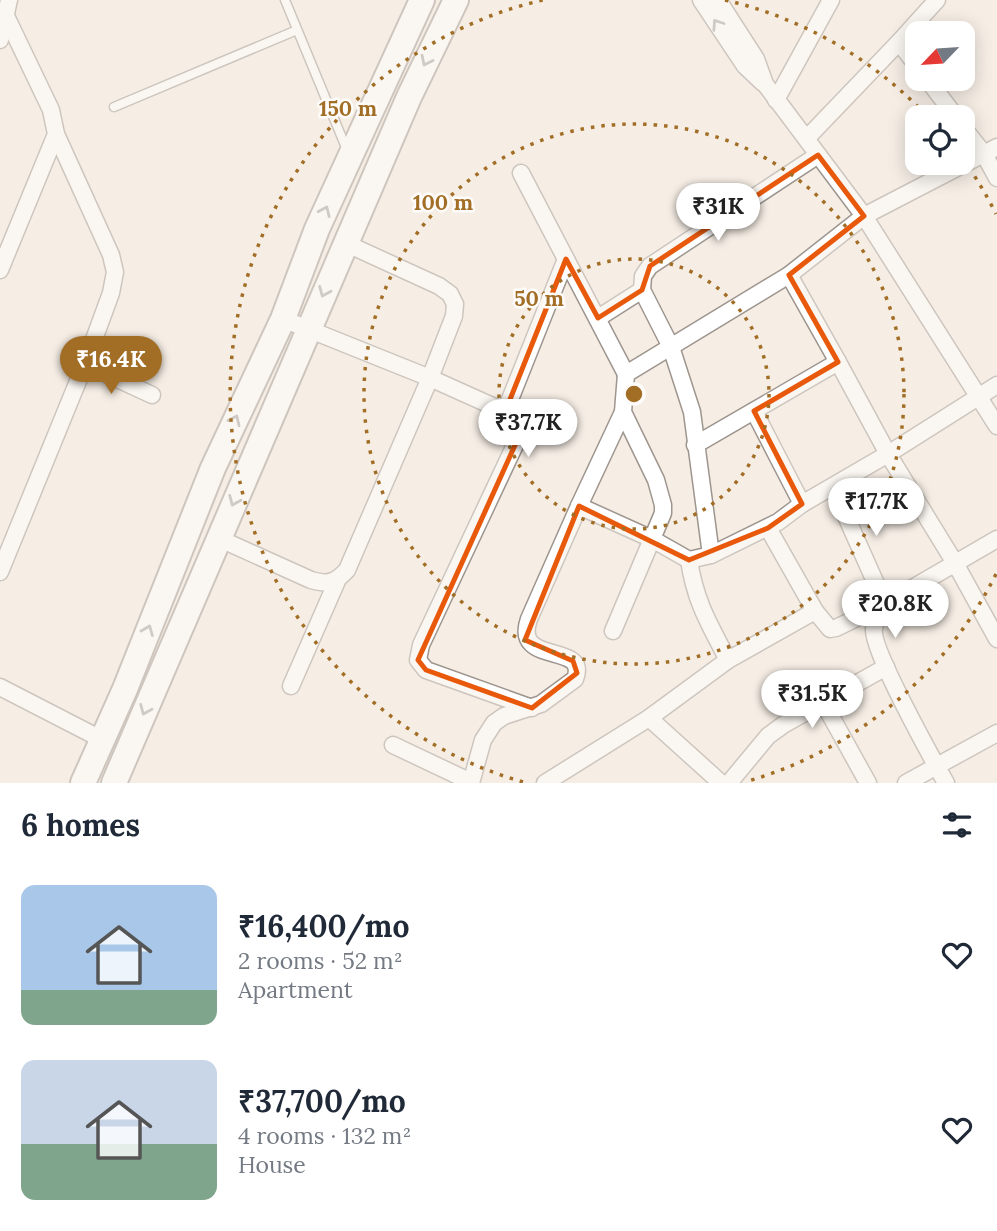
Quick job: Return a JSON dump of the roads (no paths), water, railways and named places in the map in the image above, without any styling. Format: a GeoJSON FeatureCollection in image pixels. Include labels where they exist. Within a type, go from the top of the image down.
{"type":"FeatureCollection","features":[{"type":"Feature","properties":{"kind":"main road"},"geometry":{"type":"LineString","coordinates":[[83,783],[125,689],[213,468],[283,319],[317,229],[422,0]]}},
{"type":"Feature","properties":{"kind":"main road"},"geometry":{"type":"LineString","coordinates":[[114,783],[387,146],[456,0]]}},
{"type":"Feature","properties":{"kind":"main road"},"geometry":{"type":"LineString","coordinates":[[360,132],[387,146]]}},
{"type":"Feature","properties":{"kind":"street"},"geometry":{"type":"LineString","coordinates":[[701,0],[746,66],[765,84],[864,216],[997,426]]}},
{"type":"Feature","properties":{"kind":"street"},"geometry":{"type":"LineString","coordinates":[[718,0],[756,59],[765,84]]}},
{"type":"Feature","properties":{"kind":"street"},"geometry":{"type":"LineString","coordinates":[[776,100],[831,0]]}},
{"type":"Feature","properties":{"kind":"street"},"geometry":{"type":"LineString","coordinates":[[807,138],[937,0]]}},
{"type":"Feature","properties":{"kind":"street"},"geometry":{"type":"LineString","coordinates":[[0,40],[8,8]]}},
{"type":"Feature","properties":{"kind":"street"},"geometry":{"type":"LineString","coordinates":[[0,572],[85,364],[111,293],[115,272],[111,255],[56,134],[51,110],[8,8]]}},
{"type":"Feature","properties":{"kind":"street"},"geometry":{"type":"LineString","coordinates":[[899,42],[905,50]]}},
{"type":"Feature","properties":{"kind":"street"},"geometry":{"type":"LineString","coordinates":[[936,91],[947,105]]}},
{"type":"Feature","properties":{"kind":"street"},"geometry":{"type":"LineString","coordinates":[[0,270],[56,134]]}},
{"type":"Feature","properties":{"kind":"street"},"geometry":{"type":"LineString","coordinates":[[975,137],[990,150],[997,178]]}},
{"type":"Feature","properties":{"kind":"street"},"geometry":{"type":"LineString","coordinates":[[626,373],[789,275],[864,216],[990,150]]}},
{"type":"Feature","properties":{"kind":"street"},"geometry":{"type":"LineString","coordinates":[[710,555],[692,412],[671,347],[642,290],[643,276],[650,266],[818,155]]}},
{"type":"Feature","properties":{"kind":"street"},"geometry":{"type":"LineString","coordinates":[[393,745],[471,783],[474,766],[488,730],[499,719],[532,708],[568,685],[577,673],[573,661],[534,647],[525,635],[529,619],[623,412],[626,373],[521,173]]}},
{"type":"Feature","properties":{"kind":"street"},"geometry":{"type":"LineString","coordinates":[[291,686],[337,581],[347,570],[430,379],[454,316],[455,304],[450,294],[439,286],[345,243]]}},
{"type":"Feature","properties":{"kind":"street"},"geometry":{"type":"LineString","coordinates":[[505,412],[566,259]]}},
{"type":"Feature","properties":{"kind":"street"},"geometry":{"type":"LineString","coordinates":[[789,275],[888,454],[956,563],[997,639]]}},
{"type":"Feature","properties":{"kind":"street"},"geometry":{"type":"LineString","coordinates":[[598,318],[642,290]]}},
{"type":"Feature","properties":{"kind":"street"},"geometry":{"type":"LineString","coordinates":[[283,319],[519,418],[522,430],[421,645],[418,660],[426,670],[532,708]]}},
{"type":"Feature","properties":{"kind":"street"},"geometry":{"type":"LineString","coordinates":[[695,445],[838,362]]}},
{"type":"Feature","properties":{"kind":"street"},"geometry":{"type":"LineString","coordinates":[[85,364],[152,395]]}},
{"type":"Feature","properties":{"kind":"street"},"geometry":{"type":"LineString","coordinates":[[579,506],[652,539],[689,560],[710,555],[768,528],[802,504],[833,488],[997,386]]}},
{"type":"Feature","properties":{"kind":"street"},"geometry":{"type":"LineString","coordinates":[[754,411],[802,504]]}},
{"type":"Feature","properties":{"kind":"street"},"geometry":{"type":"LineString","coordinates":[[612,631],[663,513],[656,480],[623,412]]}},
{"type":"Feature","properties":{"kind":"street"},"geometry":{"type":"LineString","coordinates":[[833,488],[885,604]]}},
{"type":"Feature","properties":{"kind":"street"},"geometry":{"type":"LineString","coordinates":[[768,528],[815,611],[830,629],[885,604],[997,539]]}},
{"type":"Feature","properties":{"kind":"street"},"geometry":{"type":"LineString","coordinates":[[218,538],[311,580],[326,584],[337,581]]}},
{"type":"Feature","properties":{"kind":"street"},"geometry":{"type":"LineString","coordinates":[[689,560],[698,603],[728,660]]}},
{"type":"Feature","properties":{"kind":"street"},"geometry":{"type":"LineString","coordinates":[[885,604],[873,630],[886,667],[946,783]]}},
{"type":"Feature","properties":{"kind":"street"},"geometry":{"type":"LineString","coordinates":[[545,783],[649,718],[728,660],[815,611]]}},
{"type":"Feature","properties":{"kind":"street"},"geometry":{"type":"LineString","coordinates":[[729,783],[768,736],[886,667]]}},
{"type":"Feature","properties":{"kind":"street"},"geometry":{"type":"LineString","coordinates":[[0,687],[101,739]]}},
{"type":"Feature","properties":{"kind":"street"},"geometry":{"type":"LineString","coordinates":[[823,702],[868,783]]}},
{"type":"Feature","properties":{"kind":"street"},"geometry":{"type":"LineString","coordinates":[[649,718],[721,783]]}},
{"type":"Feature","properties":{"kind":"street"},"geometry":{"type":"LineString","coordinates":[[906,783],[997,733]]}},
{"type":"Feature","properties":{"kind":"lane"},"geometry":{"type":"LineString","coordinates":[[285,0],[349,156]]}},
{"type":"Feature","properties":{"kind":"lane"},"geometry":{"type":"LineString","coordinates":[[114,107],[297,30]]}}]}
